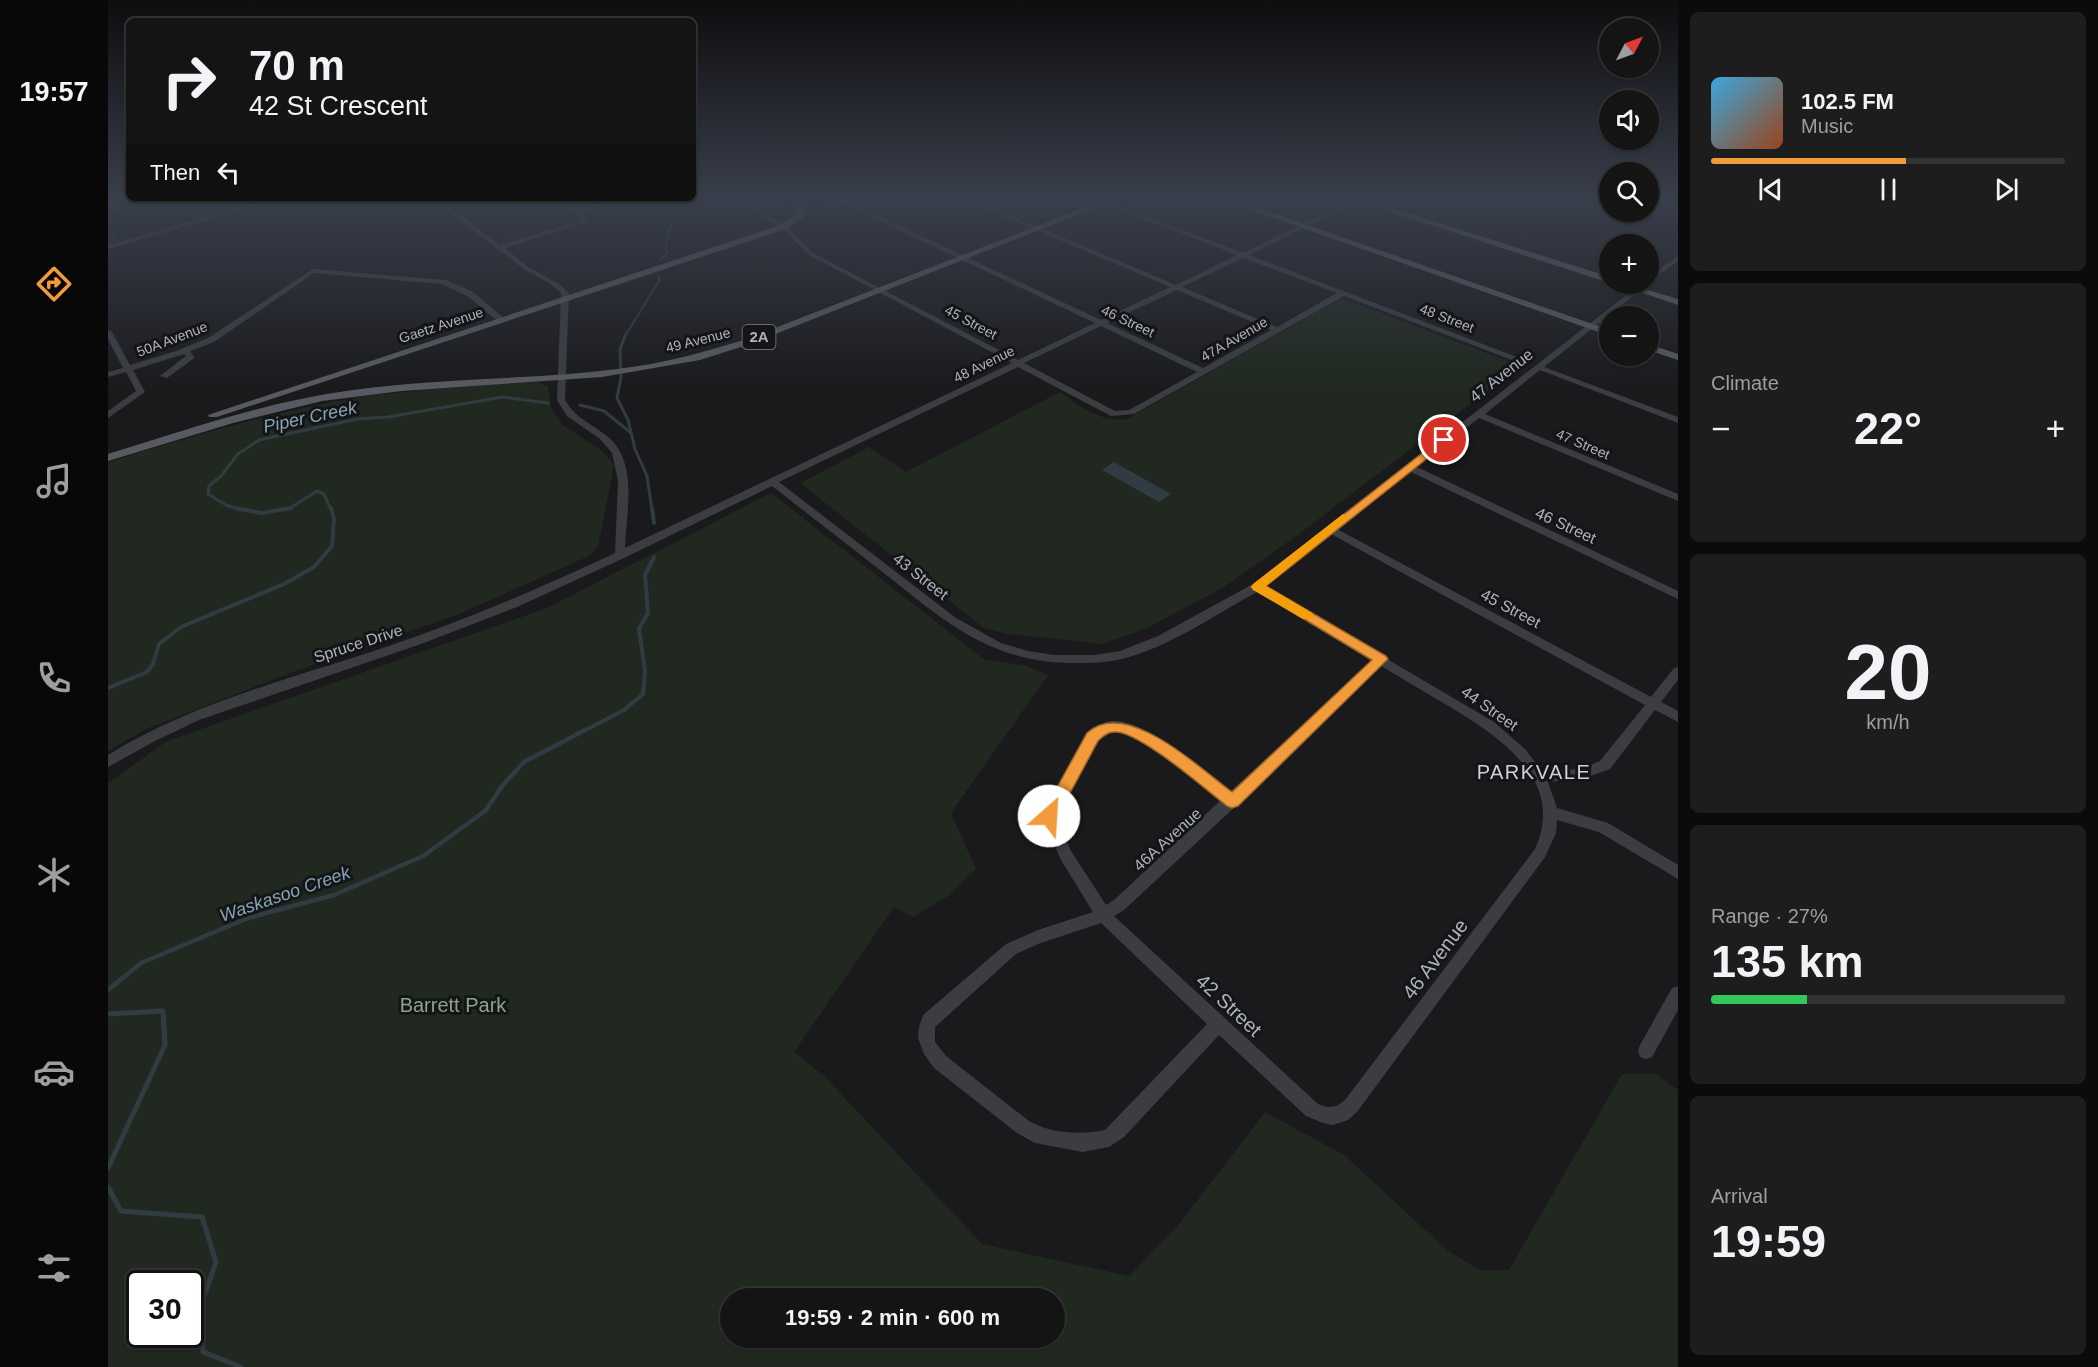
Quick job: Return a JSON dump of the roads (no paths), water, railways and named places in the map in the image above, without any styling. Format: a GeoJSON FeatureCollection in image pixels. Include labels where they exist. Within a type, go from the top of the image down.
{"type":"FeatureCollection","features":[{"type":"Feature","properties":{"kind":"main road","name":"Gaetz Avenue"},"geometry":{"type":"LineString","coordinates":[[108,449],[678,262]]}},
{"type":"Feature","properties":{"kind":"main road","name":"49 Avenue"},"geometry":{"type":"LineString","coordinates":[[404,388],[611,372],[703,356],[732,347],[952,262]]}},
{"type":"Feature","properties":{"kind":"main road"},"geometry":{"type":"LineString","coordinates":[[1404,262],[1599,329]]}},
{"type":"Feature","properties":{"kind":"main road"},"geometry":{"type":"LineString","coordinates":[[1553,262],[1599,276]]}},
{"type":"Feature","properties":{"kind":"main road"},"geometry":{"type":"LineString","coordinates":[[1659,294],[1678,302]]}},
{"type":"Feature","properties":{"kind":"main road"},"geometry":{"type":"LineString","coordinates":[[1659,351],[1678,357]]}},
{"type":"Feature","properties":{"kind":"main road"},"geometry":{"type":"LineString","coordinates":[[385,359],[359,373],[354,378],[355,383],[367,388],[404,388]]}},
{"type":"Feature","properties":{"kind":"main road","name":"2A"},"geometry":{"type":"LineString","coordinates":[[108,458],[279,407],[353,393],[404,388]]}},
{"type":"Feature","properties":{"kind":"street"},"geometry":{"type":"LineString","coordinates":[[519,262],[542,278],[541,282],[566,299],[561,399],[570,415],[609,442],[617,454],[622,474],[623,508],[620,556]]}},
{"type":"Feature","properties":{"kind":"street","name":"45 Street"},"geometry":{"type":"LineString","coordinates":[[828,262],[1110,413],[1125,414],[1138,408]]}},
{"type":"Feature","properties":{"kind":"street","name":"46 Street"},"geometry":{"type":"LineString","coordinates":[[970,262],[1204,372]]}},
{"type":"Feature","properties":{"kind":"street"},"geometry":{"type":"LineString","coordinates":[[1115,262],[1278,330]]}},
{"type":"Feature","properties":{"kind":"street","name":"48 Avenue"},"geometry":{"type":"LineString","coordinates":[[620,556],[1229,262]]}},
{"type":"Feature","properties":{"kind":"street","name":"48 Street"},"geometry":{"type":"LineString","coordinates":[[1261,262],[1523,361]]}},
{"type":"Feature","properties":{"kind":"street"},"geometry":{"type":"LineString","coordinates":[[1659,273],[1673,262]]}},
{"type":"Feature","properties":{"kind":"street"},"geometry":{"type":"LineString","coordinates":[[342,265],[338,270],[451,285],[470,294],[502,320]]}},
{"type":"Feature","properties":{"kind":"street","name":"50A Avenue"},"geometry":{"type":"LineString","coordinates":[[108,375],[186,351],[226,332],[313,271],[351,273]]}},
{"type":"Feature","properties":{"kind":"street"},"geometry":{"type":"LineString","coordinates":[[288,288],[320,277],[351,273]]}},
{"type":"Feature","properties":{"kind":"street","name":"47A Avenue"},"geometry":{"type":"LineString","coordinates":[[1138,408],[1343,293]]}},
{"type":"Feature","properties":{"kind":"street","name":"47 Avenue"},"geometry":{"type":"LineString","coordinates":[[1067,660],[1108,657],[1142,648],[1257,587],[1631,294]]}},
{"type":"Feature","properties":{"kind":"street"},"geometry":{"type":"LineString","coordinates":[[108,332],[141,392],[108,415]]}},
{"type":"Feature","properties":{"kind":"street"},"geometry":{"type":"LineString","coordinates":[[164,376],[190,357],[186,351]]}},
{"type":"Feature","properties":{"kind":"street"},"geometry":{"type":"LineString","coordinates":[[1538,367],[1678,420]]}},
{"type":"Feature","properties":{"kind":"street","name":"47 Street"},"geometry":{"type":"LineString","coordinates":[[1478,414],[1678,498]]}},
{"type":"Feature","properties":{"kind":"street","name":"46 Street"},"geometry":{"type":"LineString","coordinates":[[1409,467],[1678,595]]}},
{"type":"Feature","properties":{"kind":"street","name":"43 Street"},"geometry":{"type":"LineString","coordinates":[[773,482],[966,630],[1014,652],[1067,660]]}},
{"type":"Feature","properties":{"kind":"street","name":"45 Street"},"geometry":{"type":"LineString","coordinates":[[1329,529],[1678,717]]}},
{"type":"Feature","properties":{"kind":"street","name":"Spruce Drive"},"geometry":{"type":"LineString","coordinates":[[108,762],[130,747],[174,725],[242,699],[475,621],[620,556]]}},
{"type":"Feature","properties":{"kind":"street","name":"44 Street"},"geometry":{"type":"LineString","coordinates":[[1257,587],[1490,725],[1515,746],[1539,777],[1548,796],[1551,812]]}},
{"type":"Feature","properties":{"kind":"street","name":"46A Avenue"},"geometry":{"type":"LineString","coordinates":[[1218,1024],[1118,1131],[1098,1142],[1059,1141],[1041,1137],[1023,1127],[939,1062],[931,1052],[925,1032],[929,1021],[1001,957],[1023,942],[1086,924],[1119,905],[1382,659]]}},
{"type":"Feature","properties":{"kind":"street"},"geometry":{"type":"LineString","coordinates":[[1539,777],[1582,774],[1605,765],[1678,671]]}},
{"type":"Feature","properties":{"kind":"street","name":"42 Street"},"geometry":{"type":"LineString","coordinates":[[1232,801],[1138,733],[1114,726],[1098,731],[1049,816],[1054,831],[1103,916],[1312,1110],[1331,1117]]}},
{"type":"Feature","properties":{"kind":"street"},"geometry":{"type":"LineString","coordinates":[[1551,812],[1603,827],[1678,873]]}},
{"type":"Feature","properties":{"kind":"street","name":"46 Avenue"},"geometry":{"type":"LineString","coordinates":[[1331,1117],[1341,1115],[1351,1106],[1540,853],[1550,833],[1551,812]]}},
{"type":"Feature","properties":{"kind":"street"},"geometry":{"type":"LineString","coordinates":[[1646,1052],[1678,994]]}},
{"type":"Feature","properties":{"kind":"waterway","name":"Waskasoo Creek"},"geometry":{"type":"LineString","coordinates":[[626,335],[659,281],[659,276]]}},
{"type":"Feature","properties":{"kind":"waterway","name":"Waskasoo Creek"},"geometry":{"type":"LineString","coordinates":[[626,335],[620,349],[621,377],[617,398],[628,420],[635,449],[647,476],[652,510]]}},
{"type":"Feature","properties":{"kind":"waterway","name":"Piper Creek"},"geometry":{"type":"LineString","coordinates":[[235,508],[208,494],[209,486],[221,476],[238,454],[259,440],[357,419],[388,417],[503,397],[548,403]]}},
{"type":"Feature","properties":{"kind":"waterway","name":"Piper Creek"},"geometry":{"type":"LineString","coordinates":[[580,405],[604,411],[631,433]]}},
{"type":"Feature","properties":{"kind":"waterway","name":"Piper Creek"},"geometry":{"type":"LineString","coordinates":[[290,508],[317,491],[324,494],[331,510]]}},
{"type":"Feature","properties":{"kind":"waterway","name":"Piper Creek"},"geometry":{"type":"LineString","coordinates":[[235,508],[262,513],[290,508]]}},
{"type":"Feature","properties":{"kind":"waterway","name":"Piper Creek"},"geometry":{"type":"LineString","coordinates":[[235,508],[241,510]]}},
{"type":"Feature","properties":{"kind":"waterway","name":"Piper Creek"},"geometry":{"type":"LineString","coordinates":[[108,688],[147,672],[153,664],[159,644],[181,627],[284,584],[314,567],[332,546],[334,519],[331,508]]}},
{"type":"Feature","properties":{"kind":"waterway","name":"Waskasoo Creek"},"geometry":{"type":"LineString","coordinates":[[652,508],[654,523]]}},
{"type":"Feature","properties":{"kind":"waterway","name":"Waskasoo Creek"},"geometry":{"type":"LineString","coordinates":[[584,731],[624,710],[643,694],[645,671],[639,629],[648,613],[645,575],[654,557]]}},
{"type":"Feature","properties":{"kind":"waterway","name":"Waskasoo Creek"},"geometry":{"type":"LineString","coordinates":[[108,990],[141,963],[248,918],[334,895],[423,856],[485,811],[503,785],[524,762],[587,729]]}},
{"type":"Feature","properties":{"kind":"waterway","name":"Waskasoo Creek"},"geometry":{"type":"LineString","coordinates":[[156,1011],[163,1011]]}},
{"type":"Feature","properties":{"kind":"waterway","name":"Waskasoo Creek"},"geometry":{"type":"LineString","coordinates":[[108,1014],[163,1011]]}},
{"type":"Feature","properties":{"kind":"waterway","name":"Waskasoo Creek"},"geometry":{"type":"LineString","coordinates":[[108,1168],[165,1045],[163,1011]]}},
{"type":"Feature","properties":{"kind":"waterway","name":"Waskasoo Creek"},"geometry":{"type":"LineString","coordinates":[[108,1187],[121,1211],[202,1217],[216,1262],[200,1308],[203,1352],[241,1367]]}},
{"type":"Feature","properties":{"kind":"district","name":"PARKVALE"},"geometry":{"type":"Point","coordinates":[1534,772]}},
{"type":"Feature","properties":{"kind":"park label","name":"Barrett Park"},"geometry":{"type":"Point","coordinates":[453,1005]}}]}
